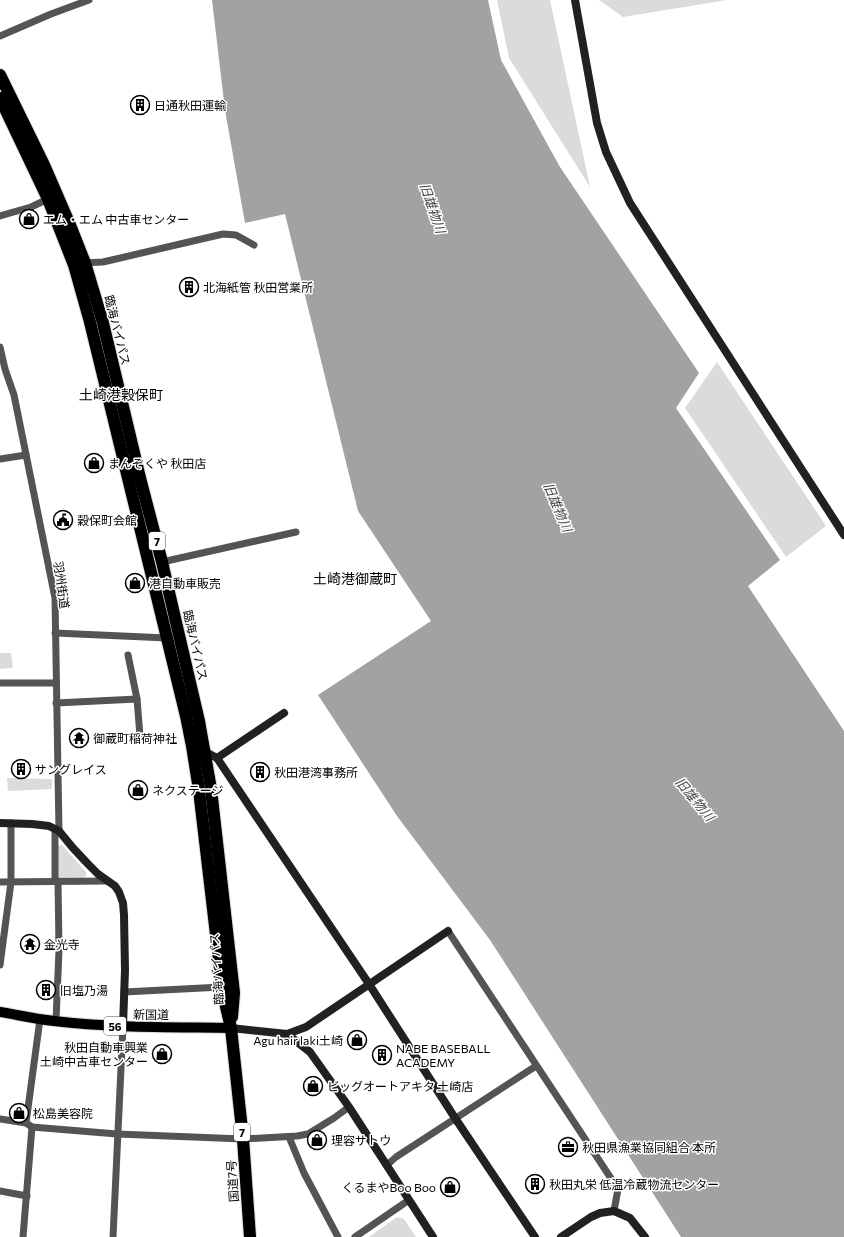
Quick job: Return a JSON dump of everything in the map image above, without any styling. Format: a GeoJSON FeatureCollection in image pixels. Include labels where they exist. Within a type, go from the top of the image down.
{"type":"FeatureCollection","features":[{"type":"Feature","properties":{"kind":"highway","name":"臨海バイパス"},"geometry":{"type":"LineString","coordinates":[[0,75],[47,172],[70,225],[90,322],[186,716],[211,789],[234,993],[231,1028]]}},
{"type":"Feature","properties":{"kind":"highway","name":"臨海バイパス"},"geometry":{"type":"LineString","coordinates":[[0,98],[79,264],[103,323],[138,470],[162,562],[199,721],[199,790],[222,987],[231,1028]]}},
{"type":"Feature","properties":{"kind":"highway","name":"国道7号"},"geometry":{"type":"LineString","coordinates":[[231,1028],[243,1139],[250,1237]]}},
{"type":"Feature","properties":{"kind":"main road","name":"新国道"},"geometry":{"type":"LineString","coordinates":[[0,1012],[56,1021],[123,1026],[231,1028]]}},
{"type":"Feature","properties":{"kind":"street"},"geometry":{"type":"LineString","coordinates":[[0,36],[51,14],[89,0]]}},
{"type":"Feature","properties":{"kind":"street"},"geometry":{"type":"LineString","coordinates":[[575,0],[597,123],[606,152],[630,203],[844,535]]}},
{"type":"Feature","properties":{"kind":"street"},"geometry":{"type":"LineString","coordinates":[[0,216],[31,207],[48,199]]}},
{"type":"Feature","properties":{"kind":"street"},"geometry":{"type":"LineString","coordinates":[[79,264],[103,262],[223,234],[236,235],[254,245]]}},
{"type":"Feature","properties":{"kind":"street","name":"羽州街道"},"geometry":{"type":"LineString","coordinates":[[0,347],[14,395],[55,598],[57,881],[59,950],[56,1021]]}},
{"type":"Feature","properties":{"kind":"street"},"geometry":{"type":"LineString","coordinates":[[0,459],[26,455]]}},
{"type":"Feature","properties":{"kind":"street"},"geometry":{"type":"LineString","coordinates":[[162,562],[296,532]]}},
{"type":"Feature","properties":{"kind":"street"},"geometry":{"type":"LineString","coordinates":[[56,633],[167,638]]}},
{"type":"Feature","properties":{"kind":"street"},"geometry":{"type":"LineString","coordinates":[[128,655],[137,698],[140,736]]}},
{"type":"Feature","properties":{"kind":"street"},"geometry":{"type":"LineString","coordinates":[[0,683],[56,683]]}},
{"type":"Feature","properties":{"kind":"street"},"geometry":{"type":"LineString","coordinates":[[56,703],[137,698]]}},
{"type":"Feature","properties":{"kind":"street"},"geometry":{"type":"LineString","coordinates":[[217,758],[284,713]]}},
{"type":"Feature","properties":{"kind":"street"},"geometry":{"type":"LineString","coordinates":[[198,748],[217,758],[369,984],[455,1118],[535,1237]]}},
{"type":"Feature","properties":{"kind":"street"},"geometry":{"type":"LineString","coordinates":[[0,823],[49,826],[57,830],[88,865],[115,886],[123,902],[125,939],[123,1026],[112,1237]]}},
{"type":"Feature","properties":{"kind":"street"},"geometry":{"type":"LineString","coordinates":[[0,965],[11,882],[10,823]]}},
{"type":"Feature","properties":{"kind":"street"},"geometry":{"type":"LineString","coordinates":[[0,882],[107,881]]}},
{"type":"Feature","properties":{"kind":"street"},"geometry":{"type":"LineString","coordinates":[[231,1028],[288,1034],[306,1027],[448,931],[618,1189],[614,1211]]}},
{"type":"Feature","properties":{"kind":"street"},"geometry":{"type":"LineString","coordinates":[[124,992],[222,987]]}},
{"type":"Feature","properties":{"kind":"street"},"geometry":{"type":"LineString","coordinates":[[24,1237],[29,1125],[40,1019]]}},
{"type":"Feature","properties":{"kind":"street"},"geometry":{"type":"LineString","coordinates":[[288,1034],[310,1052],[349,1107],[433,1237]]}},
{"type":"Feature","properties":{"kind":"street"},"geometry":{"type":"LineString","coordinates":[[387,1165],[396,1157],[536,1066]]}},
{"type":"Feature","properties":{"kind":"street"},"geometry":{"type":"LineString","coordinates":[[0,1119],[29,1125],[117,1134],[243,1139],[288,1137],[308,1134],[349,1107]]}},
{"type":"Feature","properties":{"kind":"street"},"geometry":{"type":"LineString","coordinates":[[288,1137],[304,1173],[338,1237]]}},
{"type":"Feature","properties":{"kind":"street"},"geometry":{"type":"LineString","coordinates":[[0,1191],[27,1196]]}},
{"type":"Feature","properties":{"kind":"street"},"geometry":{"type":"LineString","coordinates":[[355,1237],[409,1200]]}},
{"type":"Feature","properties":{"kind":"street"},"geometry":{"type":"LineString","coordinates":[[561,1237],[590,1217],[600,1213],[614,1211],[630,1218],[644,1237]]}},
{"type":"Feature","properties":{"kind":"shaded area"},"geometry":{"type":"Polygon","coordinates":[[[497,0],[550,0],[590,187],[509,58],[497,0]]]}},
{"type":"Feature","properties":{"kind":"shaded area"},"geometry":{"type":"Polygon","coordinates":[[[599,0],[727,0],[623,17],[599,0]]]}},
{"type":"Feature","properties":{"kind":"shaded area"},"geometry":{"type":"Polygon","coordinates":[[[717,362],[826,526],[786,557],[685,408],[717,362]]]}},
{"type":"Feature","properties":{"kind":"shaded area"},"geometry":{"type":"Polygon","coordinates":[[[0,653],[11,653],[13,668],[0,669],[0,653]]]}},
{"type":"Feature","properties":{"kind":"shaded area"},"geometry":{"type":"Polygon","coordinates":[[[7,778],[52,779],[52,789],[8,791],[7,778]]]}},
{"type":"Feature","properties":{"kind":"shaded area"},"geometry":{"type":"Polygon","coordinates":[[[62,845],[86,872],[86,876],[82,879],[59,879],[58,846],[62,845]]]}},
{"type":"Feature","properties":{"kind":"shaded area"},"geometry":{"type":"Polygon","coordinates":[[[397,1217],[404,1219],[416,1237],[369,1237],[397,1217]]]}},
{"type":"Feature","properties":{"kind":"water","name":"旧雄物川"},"geometry":{"type":"Polygon","coordinates":[[[212,0],[488,0],[501,60],[560,167],[699,373],[676,408],[780,560],[748,586],[844,731],[844,1237],[681,1237],[490,940],[397,816],[318,695],[431,621],[358,511],[285,214],[245,223],[225,110],[212,0]]]}},
{"type":"Feature","properties":{"kind":"place","name":"日通秋田運輸"},"geometry":{"type":"Point","coordinates":[140,105]}},
{"type":"Feature","properties":{"kind":"place","name":"エム・エム 中古車センター"},"geometry":{"type":"Point","coordinates":[29,219]}},
{"type":"Feature","properties":{"kind":"place","name":"北海紙管 秋田営業所"},"geometry":{"type":"Point","coordinates":[189,287]}},
{"type":"Feature","properties":{"kind":"place","name":"まんぞくや 秋田店"},"geometry":{"type":"Point","coordinates":[94,463]}},
{"type":"Feature","properties":{"kind":"place","name":"穀保町会館"},"geometry":{"type":"Point","coordinates":[63,520]}},
{"type":"Feature","properties":{"kind":"place","name":"港自動車販売"},"geometry":{"type":"Point","coordinates":[135,583]}},
{"type":"Feature","properties":{"kind":"place","name":"御蔵町稲荷神社"},"geometry":{"type":"Point","coordinates":[79,738]}},
{"type":"Feature","properties":{"kind":"place","name":"サングレイス"},"geometry":{"type":"Point","coordinates":[21,769]}},
{"type":"Feature","properties":{"kind":"place","name":"秋田港湾事務所"},"geometry":{"type":"Point","coordinates":[260,772]}},
{"type":"Feature","properties":{"kind":"place","name":"ネクステージ"},"geometry":{"type":"Point","coordinates":[138,790]}},
{"type":"Feature","properties":{"kind":"place","name":"金光寺"},"geometry":{"type":"Point","coordinates":[30,944]}},
{"type":"Feature","properties":{"kind":"place","name":"旧塩乃湯"},"geometry":{"type":"Point","coordinates":[46,990]}},
{"type":"Feature","properties":{"kind":"place","name":"Agu hair laki土崎"},"geometry":{"type":"Point","coordinates":[357,1040]}},
{"type":"Feature","properties":{"kind":"place","name":"秋田自動車興業 土崎中古車センター"},"geometry":{"type":"Point","coordinates":[162,1054]}},
{"type":"Feature","properties":{"kind":"place","name":"NABE BASEBALL ACADEMY"},"geometry":{"type":"Point","coordinates":[382,1055]}},
{"type":"Feature","properties":{"kind":"place","name":"ビッグオートアキタ 土崎店"},"geometry":{"type":"Point","coordinates":[313,1086]}},
{"type":"Feature","properties":{"kind":"place","name":"松島美容院"},"geometry":{"type":"Point","coordinates":[19,1113]}},
{"type":"Feature","properties":{"kind":"place","name":"理容サトウ"},"geometry":{"type":"Point","coordinates":[317,1140]}},
{"type":"Feature","properties":{"kind":"place","name":"秋田県漁業協同組合 本所"},"geometry":{"type":"Point","coordinates":[568,1147]}},
{"type":"Feature","properties":{"kind":"place","name":"秋田丸栄 低温冷蔵物流センター"},"geometry":{"type":"Point","coordinates":[535,1184]}},
{"type":"Feature","properties":{"kind":"place","name":"くるまやBoo Boo"},"geometry":{"type":"Point","coordinates":[450,1187]}},
{"type":"Feature","properties":{"kind":"district","name":"土崎港穀保町"},"geometry":{"type":"Point","coordinates":[121,394]}},
{"type":"Feature","properties":{"kind":"district","name":"土崎港御蔵町"},"geometry":{"type":"Point","coordinates":[355,578]}}]}
